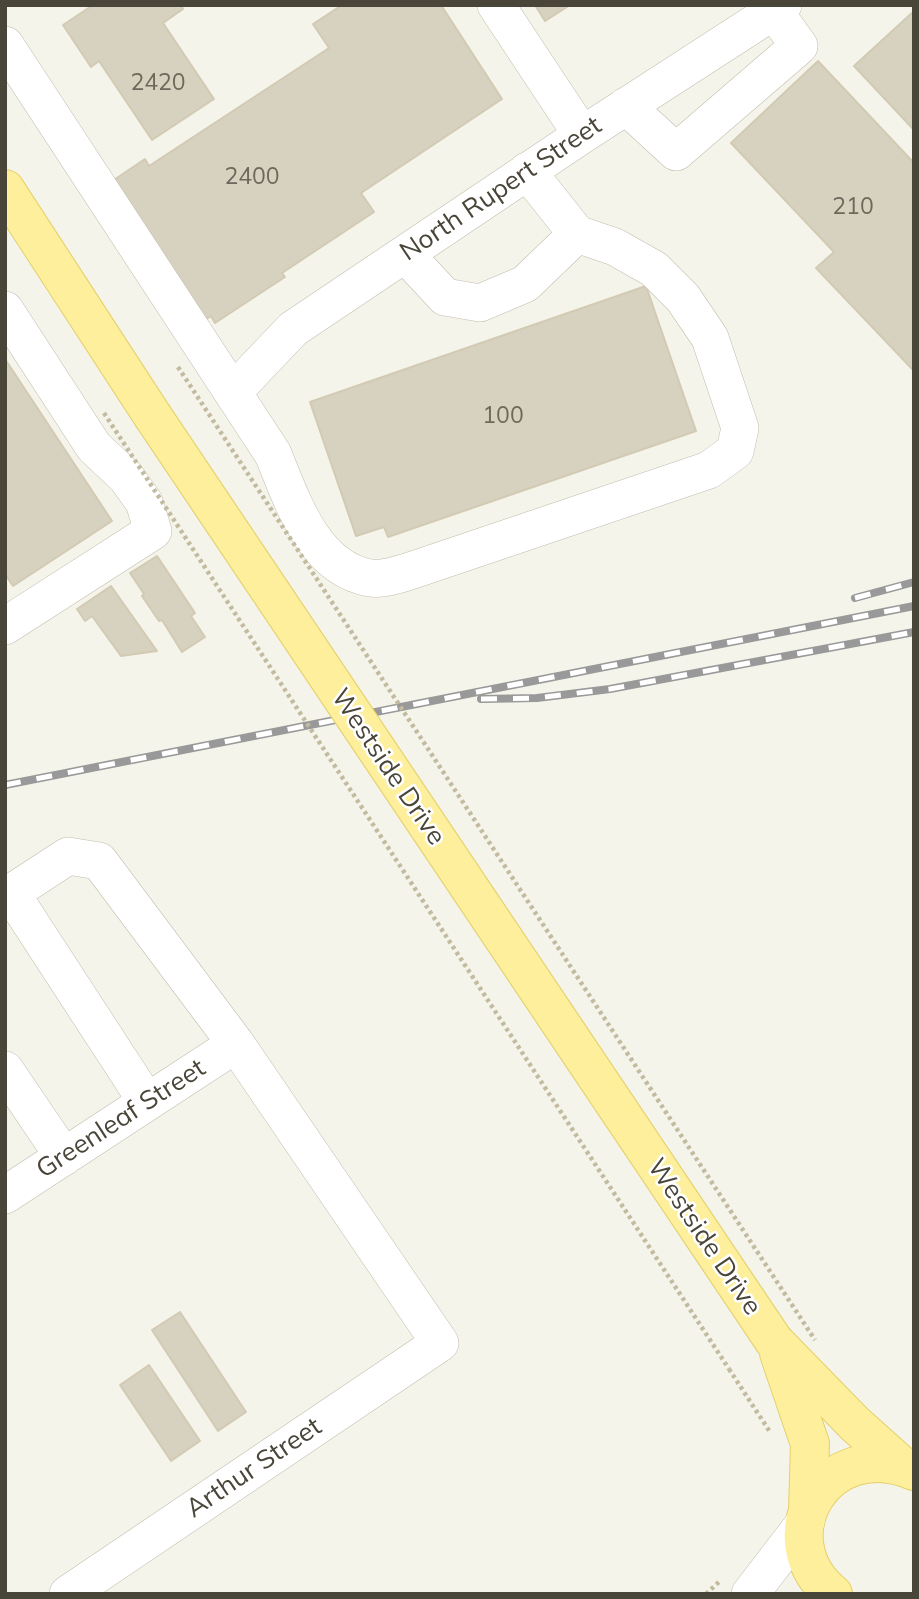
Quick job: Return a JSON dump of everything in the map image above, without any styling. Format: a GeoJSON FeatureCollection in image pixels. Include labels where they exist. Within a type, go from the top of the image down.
{"type":"FeatureCollection","features":[{"type":"Feature","properties":{"kind":"main road","name":"Westside Drive"},"geometry":{"type":"LineString","coordinates":[[5,190],[152,415],[774,1341],[855,1424],[908,1469]]}},
{"type":"Feature","properties":{"kind":"main road","name":"Westside Drive"},"geometry":{"type":"LineString","coordinates":[[774,1341],[810,1444],[805,1549],[812,1569],[824,1587],[833,1594]]}},
{"type":"Feature","properties":{"kind":"main road"},"geometry":{"type":"LineString","coordinates":[[807,1516],[816,1494],[831,1478],[849,1467],[870,1461],[892,1462],[908,1469]]}},
{"type":"Feature","properties":{"kind":"street"},"geometry":{"type":"LineString","coordinates":[[496,5],[582,135]]}},
{"type":"Feature","properties":{"kind":"street"},"geometry":{"type":"LineString","coordinates":[[626,106],[676,152],[799,46],[779,8]]}},
{"type":"Feature","properties":{"kind":"street","name":"North Rupert Street"},"geometry":{"type":"LineString","coordinates":[[233,392],[293,329],[582,135],[779,8]]}},
{"type":"Feature","properties":{"kind":"street"},"geometry":{"type":"LineString","coordinates":[[5,45],[273,454],[298,514],[313,537],[330,558],[348,570],[371,578],[413,570],[709,471],[735,451],[740,428],[710,338],[683,298],[654,269],[615,247],[577,234],[527,172]]}},
{"type":"Feature","properties":{"kind":"street"},"geometry":{"type":"LineString","coordinates":[[405,254],[445,297],[480,303],[525,284],[577,234]]}},
{"type":"Feature","properties":{"kind":"street"},"geometry":{"type":"LineString","coordinates":[[5,310],[94,447],[127,477],[144,502],[153,531],[5,626]]}},
{"type":"Feature","properties":{"kind":"street"},"geometry":{"type":"LineString","coordinates":[[146,1102],[8,895],[68,856],[99,861],[236,1044]]}},
{"type":"Feature","properties":{"kind":"street","name":"Greenleaf Street"},"geometry":{"type":"LineString","coordinates":[[7,1192],[236,1044]]}},
{"type":"Feature","properties":{"kind":"street","name":"Arthur Street"},"geometry":{"type":"LineString","coordinates":[[68,1594],[440,1343],[236,1044]]}},
{"type":"Feature","properties":{"kind":"street"},"geometry":{"type":"LineString","coordinates":[[5,1070],[64,1157]]}},
{"type":"Feature","properties":{"kind":"street"},"geometry":{"type":"LineString","coordinates":[[737,1585],[807,1516]]}},
{"type":"Feature","properties":{"kind":"path"},"geometry":{"type":"LineString","coordinates":[[178,367],[816,1340]]}},
{"type":"Feature","properties":{"kind":"path"},"geometry":{"type":"LineString","coordinates":[[104,413],[775,1442]]}},
{"type":"Feature","properties":{"kind":"path"},"geometry":{"type":"LineString","coordinates":[[706,1594],[737,1585]]}},
{"type":"Feature","properties":{"kind":"building"},"geometry":{"type":"Polygon","coordinates":[[[93,5],[181,5],[183,9],[163,23],[214,99],[152,140],[99,61],[91,67],[63,25],[93,5]]]}},
{"type":"Feature","properties":{"kind":"building"},"geometry":{"type":"Polygon","coordinates":[[[342,5],[441,5],[502,99],[361,193],[374,212],[282,273],[285,277],[215,323],[211,316],[194,327],[102,188],[145,159],[149,166],[329,48],[313,24],[342,5]]]}},
{"type":"Feature","properties":{"kind":"building"},"geometry":{"type":"Polygon","coordinates":[[[535,5],[570,5],[545,21],[535,5]]]}},
{"type":"Feature","properties":{"kind":"building"},"geometry":{"type":"Polygon","coordinates":[[[914,11],[914,130],[854,66],[914,11]]]}},
{"type":"Feature","properties":{"kind":"building"},"geometry":{"type":"Polygon","coordinates":[[[818,61],[914,163],[914,371],[816,268],[834,252],[731,143],[818,61]]]}},
{"type":"Feature","properties":{"kind":"building"},"geometry":{"type":"Polygon","coordinates":[[[646,286],[696,431],[388,537],[384,527],[356,536],[310,402],[646,286]]]}},
{"type":"Feature","properties":{"kind":"building"},"geometry":{"type":"Polygon","coordinates":[[[5,359],[112,521],[13,586],[5,574],[5,359]]]}},
{"type":"Feature","properties":{"kind":"building"},"geometry":{"type":"Polygon","coordinates":[[[157,556],[195,613],[191,616],[205,637],[182,652],[162,620],[159,621],[142,596],[144,594],[130,573],[157,556]]]}},
{"type":"Feature","properties":{"kind":"building"},"geometry":{"type":"Polygon","coordinates":[[[111,586],[157,651],[121,656],[92,616],[85,621],[77,609],[111,586]]]}},
{"type":"Feature","properties":{"kind":"building"},"geometry":{"type":"Polygon","coordinates":[[[180,1312],[246,1412],[218,1431],[152,1330],[180,1312]]]}},
{"type":"Feature","properties":{"kind":"building"},"geometry":{"type":"Polygon","coordinates":[[[149,1365],[200,1441],[171,1461],[120,1385],[149,1365]]]}},
{"type":"Feature","properties":{"kind":"railway"},"geometry":{"type":"LineString","coordinates":[[855,598],[914,582]]}},
{"type":"Feature","properties":{"kind":"railway"},"geometry":{"type":"LineString","coordinates":[[5,785],[914,606]]}},
{"type":"Feature","properties":{"kind":"railway"},"geometry":{"type":"LineString","coordinates":[[481,699],[537,698],[610,689],[914,632]]}}]}
